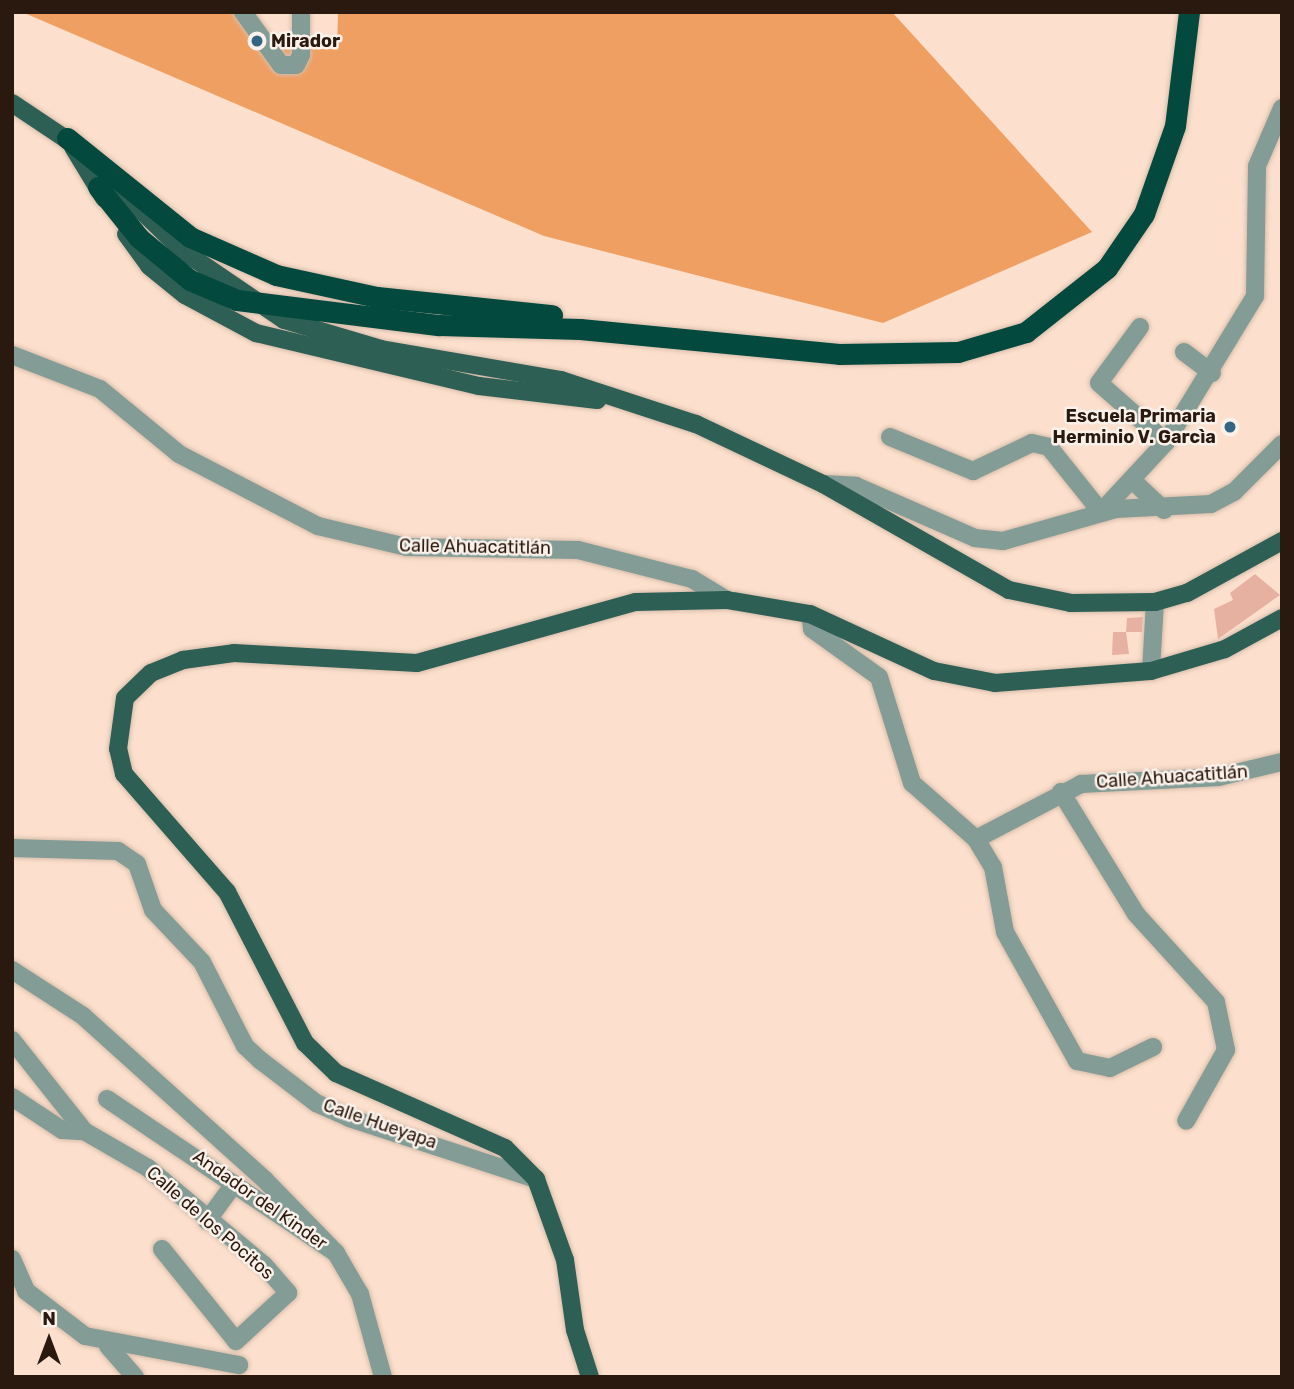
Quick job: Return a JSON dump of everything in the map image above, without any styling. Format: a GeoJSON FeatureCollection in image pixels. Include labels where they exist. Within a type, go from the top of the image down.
{"type":"FeatureCollection","features":[{"type":"Feature","properties":{"kind":"highway"},"geometry":{"type":"LineString","coordinates":[[98,187],[139,238],[190,280],[261,303],[439,325],[703,338],[926,356],[986,346],[1057,313],[1107,268],[1144,214],[1175,126],[1189,12]]}},
{"type":"Feature","properties":{"kind":"highway"},"geometry":{"type":"LineString","coordinates":[[67,138],[190,237],[311,286],[505,313],[648,324],[703,338]]}},
{"type":"Feature","properties":{"kind":"main road"},"geometry":{"type":"LineString","coordinates":[[12,103],[67,138],[183,251],[261,303],[324,336],[561,380],[743,443],[823,484],[1009,590],[1071,603],[1155,602],[1187,593],[1282,541]]}},
{"type":"Feature","properties":{"kind":"main road"},"geometry":{"type":"LineString","coordinates":[[67,138],[149,266],[203,307],[256,333],[479,386],[635,404]]}},
{"type":"Feature","properties":{"kind":"main road"},"geometry":{"type":"LineString","coordinates":[[590,1377],[575,1330],[565,1260],[536,1179],[505,1148],[474,1131],[336,1073],[305,1042],[227,892],[124,775],[118,749],[125,698],[151,674],[183,660],[234,653],[382,666],[418,663],[636,601],[727,600],[810,614],[961,678],[1037,683],[1151,671],[1225,649],[1282,618]]}},
{"type":"Feature","properties":{"kind":"street"},"geometry":{"type":"LineString","coordinates":[[243,12],[281,65],[296,65],[301,55],[301,12]]}},
{"type":"Feature","properties":{"kind":"street"},"geometry":{"type":"LineString","coordinates":[[1101,512],[1166,442],[1212,373],[1255,296],[1257,166],[1282,108]]}},
{"type":"Feature","properties":{"kind":"street"},"geometry":{"type":"LineString","coordinates":[[1139,327],[1098,383],[1166,442]]}},
{"type":"Feature","properties":{"kind":"street"},"geometry":{"type":"LineString","coordinates":[[1184,352],[1212,373]]}},
{"type":"Feature","properties":{"kind":"street","name":"Calle Ahuacatitlán"},"geometry":{"type":"LineString","coordinates":[[12,355],[100,389],[179,454],[318,526],[406,547],[578,550],[692,579],[727,600]]}},
{"type":"Feature","properties":{"kind":"street"},"geometry":{"type":"LineString","coordinates":[[890,437],[973,471],[1032,443],[1049,447],[1101,512]]}},
{"type":"Feature","properties":{"kind":"street"},"geometry":{"type":"LineString","coordinates":[[823,484],[856,486],[991,542],[1101,512],[1190,510],[1234,492],[1282,444]]}},
{"type":"Feature","properties":{"kind":"street"},"geometry":{"type":"LineString","coordinates":[[1132,480],[1164,510]]}},
{"type":"Feature","properties":{"kind":"street"},"geometry":{"type":"LineString","coordinates":[[1151,671],[1155,602]]}},
{"type":"Feature","properties":{"kind":"street"},"geometry":{"type":"LineString","coordinates":[[810,614],[812,629],[879,677],[912,783],[976,839],[1000,890],[1004,932],[1084,1067],[1110,1068],[1153,1047]]}},
{"type":"Feature","properties":{"kind":"street","name":"Calle Ahuacatitlán"},"geometry":{"type":"LineString","coordinates":[[976,839],[1061,792],[1105,779],[1246,774],[1282,762]]}},
{"type":"Feature","properties":{"kind":"street"},"geometry":{"type":"LineString","coordinates":[[1061,792],[1136,914],[1216,1002],[1226,1050],[1186,1121]]}},
{"type":"Feature","properties":{"kind":"street","name":"Calle Hueyapa"},"geometry":{"type":"LineString","coordinates":[[12,848],[118,851],[137,864],[153,910],[202,962],[245,1046],[260,1060],[316,1103],[349,1118],[536,1179]]}},
{"type":"Feature","properties":{"kind":"street"},"geometry":{"type":"LineString","coordinates":[[12,970],[83,1016],[145,1075],[265,1180],[336,1253]]}},
{"type":"Feature","properties":{"kind":"street"},"geometry":{"type":"LineString","coordinates":[[12,1040],[84,1130]]}},
{"type":"Feature","properties":{"kind":"street"},"geometry":{"type":"LineString","coordinates":[[12,1097],[62,1130],[84,1130]]}},
{"type":"Feature","properties":{"kind":"street","name":"Andador del Kinder"},"geometry":{"type":"LineString","coordinates":[[107,1099],[336,1253],[360,1294],[383,1377]]}},
{"type":"Feature","properties":{"kind":"street","name":"Calle de los Pocitos"},"geometry":{"type":"LineString","coordinates":[[84,1130],[148,1168],[207,1221],[264,1265],[288,1293],[236,1341]]}},
{"type":"Feature","properties":{"kind":"street"},"geometry":{"type":"LineString","coordinates":[[207,1221],[234,1184]]}},
{"type":"Feature","properties":{"kind":"street"},"geometry":{"type":"LineString","coordinates":[[12,1259],[26,1291],[59,1322],[105,1343],[239,1371],[236,1341],[162,1249]]}},
{"type":"Feature","properties":{"kind":"street"},"geometry":{"type":"LineString","coordinates":[[105,1343],[135,1377]]}},
{"type":"Feature","properties":{"kind":"shaded area"},"geometry":{"type":"Polygon","coordinates":[[[22,12],[251,12],[275,49],[337,49],[338,12],[892,12],[1092,232],[883,323],[544,236],[22,12]]]}},
{"type":"Feature","properties":{"kind":"building"},"geometry":{"type":"Polygon","coordinates":[[[1255,574],[1280,595],[1218,639],[1214,609],[1233,600],[1230,593],[1255,574]]]}},
{"type":"Feature","properties":{"kind":"building"},"geometry":{"type":"Polygon","coordinates":[[[1143,617],[1142,632],[1126,632],[1127,618],[1143,617]]]}},
{"type":"Feature","properties":{"kind":"building"},"geometry":{"type":"Polygon","coordinates":[[[1113,632],[1126,632],[1129,654],[1112,655],[1113,632]]]}},
{"type":"Feature","properties":{"kind":"place","name":"Mirador"},"geometry":{"type":"Point","coordinates":[257,41]}},
{"type":"Feature","properties":{"kind":"place","name":"Escuela Primaria Herminio V. Garcìa"},"geometry":{"type":"Point","coordinates":[1230,427]}}]}
